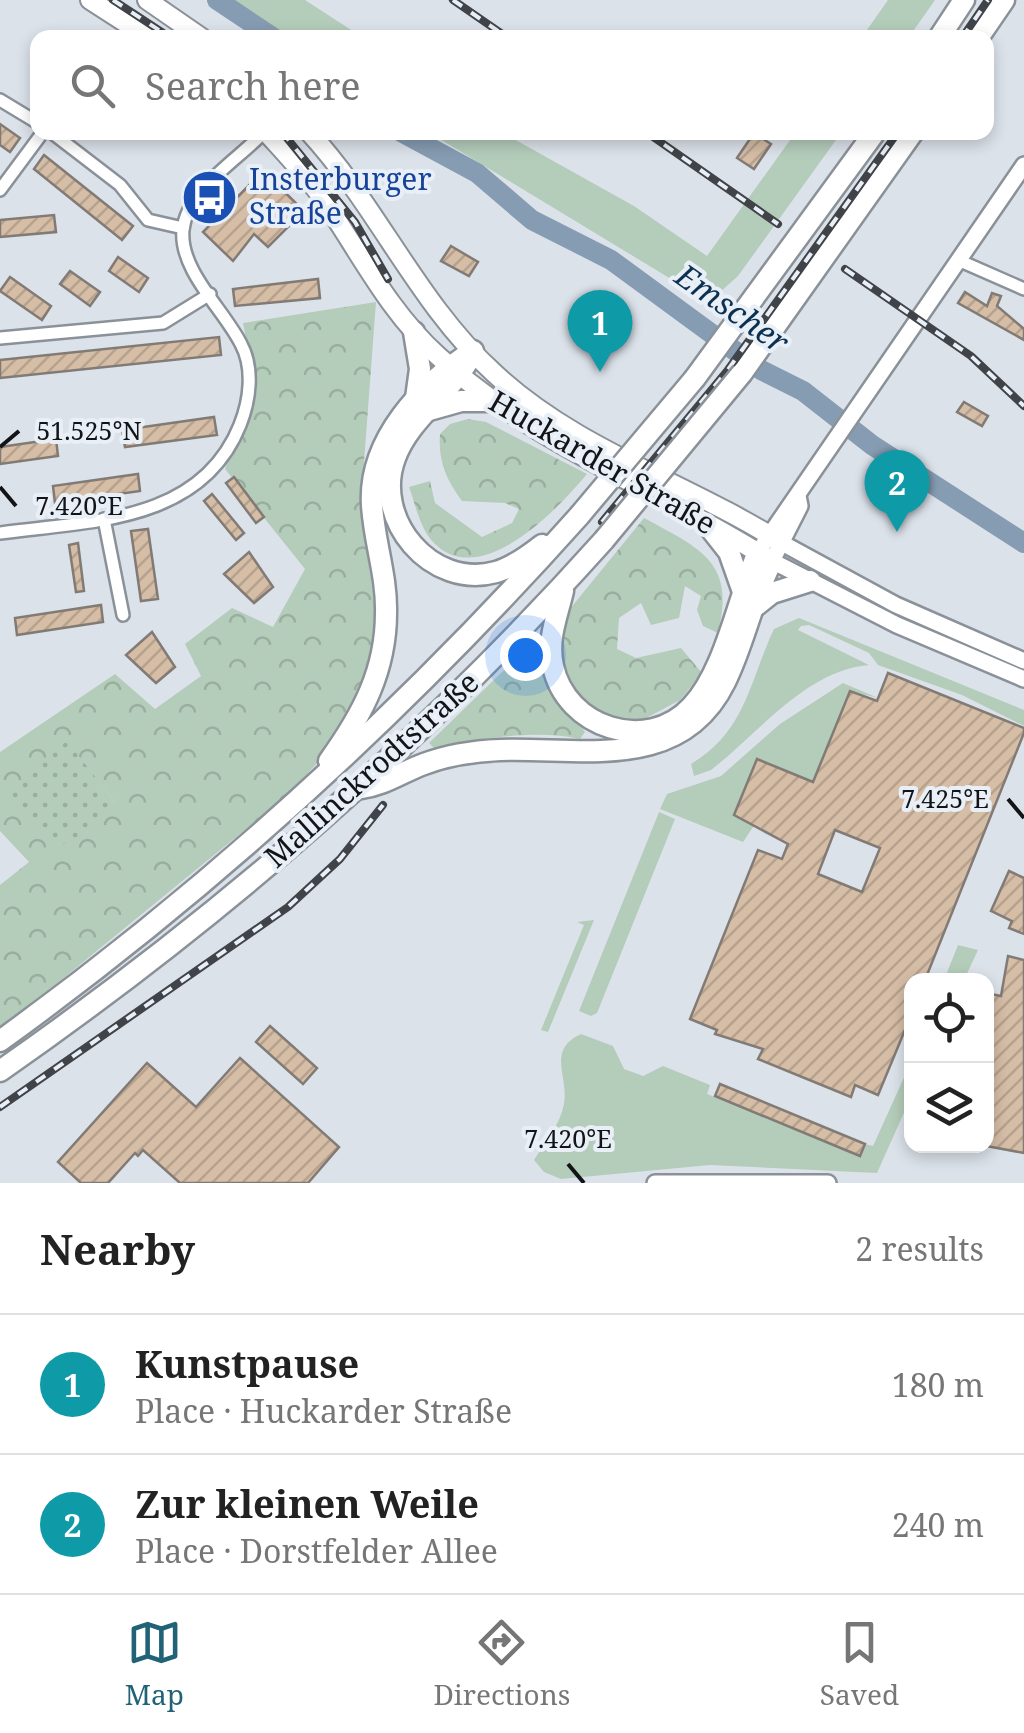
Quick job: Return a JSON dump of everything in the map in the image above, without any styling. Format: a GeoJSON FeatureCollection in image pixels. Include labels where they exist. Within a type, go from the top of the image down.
{"type":"FeatureCollection","features":[{"type":"Feature","properties":{"kind":"highway"},"geometry":{"type":"LineString","coordinates":[[944,30],[964,0]]}},
{"type":"Feature","properties":{"kind":"highway"},"geometry":{"type":"LineString","coordinates":[[983,30],[1003,0]]}},
{"type":"Feature","properties":{"kind":"highway","name":"Mallinckrodtstraße"},"geometry":{"type":"LineString","coordinates":[[0,1042],[190,896],[320,782],[494,612],[579,516],[760,294],[869,140]]}},
{"type":"Feature","properties":{"kind":"highway","name":"Mallinckrodtstraße"},"geometry":{"type":"LineString","coordinates":[[0,1071],[170,946],[359,788],[564,584],[604,540],[788,311],[907,140]]}},
{"type":"Feature","properties":{"kind":"highway"},"geometry":{"type":"LineString","coordinates":[[414,332],[421,406],[394,460],[390,500],[404,533],[434,563],[468,574],[495,572],[524,559],[579,516]]}},
{"type":"Feature","properties":{"kind":"highway"},"geometry":{"type":"LineString","coordinates":[[320,782],[329,760],[362,715],[380,665],[386,610],[372,509],[374,474],[382,448],[474,351]]}},
{"type":"Feature","properties":{"kind":"highway"},"geometry":{"type":"LineString","coordinates":[[421,406],[489,401]]}},
{"type":"Feature","properties":{"kind":"highway"},"geometry":{"type":"LineString","coordinates":[[707,524],[728,552],[742,589]]}},
{"type":"Feature","properties":{"kind":"highway"},"geometry":{"type":"LineString","coordinates":[[564,584],[551,631],[558,681],[584,716],[597,724],[636,732],[664,726],[692,706],[714,672],[742,589],[770,547]]}},
{"type":"Feature","properties":{"kind":"highway"},"geometry":{"type":"LineString","coordinates":[[359,788],[379,786],[422,764],[466,754],[611,752],[661,743],[681,733],[715,701],[752,609],[770,547]]}},
{"type":"Feature","properties":{"kind":"highway"},"geometry":{"type":"LineString","coordinates":[[752,609],[772,593],[810,581]]}},
{"type":"Feature","properties":{"kind":"main road"},"geometry":{"type":"LineString","coordinates":[[90,0],[136,30]]}},
{"type":"Feature","properties":{"kind":"main road"},"geometry":{"type":"LineString","coordinates":[[146,0],[190,30]]}},
{"type":"Feature","properties":{"kind":"main road","name":"Huckarder Straße"},"geometry":{"type":"LineString","coordinates":[[272,140],[320,195],[379,288],[414,332],[489,401],[542,435],[707,524],[770,547]]}},
{"type":"Feature","properties":{"kind":"main road","name":"Huckarder Straße"},"geometry":{"type":"LineString","coordinates":[[315,140],[349,179],[426,296],[507,385],[553,419],[770,547]]}},
{"type":"Feature","properties":{"kind":"street"},"geometry":{"type":"LineString","coordinates":[[0,100],[30,118]]}},
{"type":"Feature","properties":{"kind":"street"},"geometry":{"type":"LineString","coordinates":[[0,190],[41,140]]}},
{"type":"Feature","properties":{"kind":"street"},"geometry":{"type":"LineString","coordinates":[[58,140],[120,186],[148,220],[183,228]]}},
{"type":"Feature","properties":{"kind":"street"},"geometry":{"type":"LineString","coordinates":[[0,533],[152,510],[180,498],[207,478],[234,441],[245,413],[249,366],[242,346],[191,262],[183,228],[200,194],[257,140]]}},
{"type":"Feature","properties":{"kind":"street"},"geometry":{"type":"LineString","coordinates":[[770,547],[800,506],[798,496],[825,449],[1024,165]]}},
{"type":"Feature","properties":{"kind":"street"},"geometry":{"type":"LineString","coordinates":[[958,260],[1024,289]]}},
{"type":"Feature","properties":{"kind":"street"},"geometry":{"type":"LineString","coordinates":[[0,338],[164,323],[210,294]]}},
{"type":"Feature","properties":{"kind":"street"},"geometry":{"type":"LineString","coordinates":[[104,518],[123,614]]}},
{"type":"Feature","properties":{"kind":"street"},"geometry":{"type":"LineString","coordinates":[[770,547],[810,581],[896,626],[1024,679]]}},
{"type":"Feature","properties":{"kind":"street"},"geometry":{"type":"LineString","coordinates":[[770,547],[1024,661]]}},
{"type":"Feature","properties":{"kind":"street"},"geometry":{"type":"LineString","coordinates":[[655,1183],[828,1183]]}},
{"type":"Feature","properties":{"kind":"green space"},"geometry":{"type":"Polygon","coordinates":[[[230,0],[305,0],[351,30],[275,30],[230,0]]]}},
{"type":"Feature","properties":{"kind":"green space"},"geometry":{"type":"Polygon","coordinates":[[[888,0],[935,0],[914,30],[867,30],[888,0]]]}},
{"type":"Feature","properties":{"kind":"green space"},"geometry":{"type":"Polygon","coordinates":[[[442,140],[516,140],[634,206],[707,256],[790,140],[836,140],[738,276],[709,302],[442,140]]]}},
{"type":"Feature","properties":{"kind":"green space"},"geometry":{"type":"Polygon","coordinates":[[[376,302],[361,502],[377,626],[363,702],[322,758],[284,798],[0,1030],[0,885],[29,862],[0,831],[0,752],[115,674],[155,709],[201,676],[185,644],[232,608],[273,627],[305,569],[225,469],[247,398],[243,323],[376,302]],[[66,741],[95,820],[115,802],[66,741]]]}},
{"type":"Feature","properties":{"kind":"green space"},"geometry":{"type":"Polygon","coordinates":[[[468,419],[486,422],[587,474],[558,506],[518,539],[474,557],[453,555],[434,543],[422,524],[409,487],[430,481],[435,503],[482,537],[512,523],[519,509],[505,503],[462,501],[447,477],[440,453],[440,434],[450,424],[468,419]]]}},
{"type":"Feature","properties":{"kind":"green space"},"geometry":{"type":"Polygon","coordinates":[[[644,518],[709,560],[722,589],[722,609],[718,633],[703,626],[697,610],[701,596],[685,586],[679,618],[651,625],[641,603],[619,618],[617,649],[636,658],[681,648],[702,673],[680,700],[635,724],[588,707],[569,688],[558,644],[569,610],[644,518]]]}},
{"type":"Feature","properties":{"kind":"green space"},"geometry":{"type":"Polygon","coordinates":[[[799,618],[1024,710],[1024,726],[962,695],[878,665],[869,653],[809,625],[801,626],[798,630],[869,665],[824,678],[784,706],[711,770],[694,776],[691,764],[709,751],[735,721],[774,629],[799,618]]]}},
{"type":"Feature","properties":{"kind":"green space"},"geometry":{"type":"Polygon","coordinates":[[[536,639],[549,685],[585,732],[580,739],[526,735],[434,748],[429,743],[536,639]]]}},
{"type":"Feature","properties":{"kind":"green space"},"geometry":{"type":"Polygon","coordinates":[[[843,683],[878,698],[850,691],[801,812],[755,824],[743,842],[660,809],[667,794],[721,776],[780,724],[843,683]]]}},
{"type":"Feature","properties":{"kind":"green space"},"geometry":{"type":"Polygon","coordinates":[[[67,741],[115,802],[77,839],[54,847],[3,797],[67,741]]]}},
{"type":"Feature","properties":{"kind":"green space"},"geometry":{"type":"Polygon","coordinates":[[[659,812],[675,819],[597,1013],[591,1016],[579,1011],[659,812]]]}},
{"type":"Feature","properties":{"kind":"green space"},"geometry":{"type":"Polygon","coordinates":[[[594,920],[548,1032],[541,1030],[584,925],[577,922],[594,920]]]}},
{"type":"Feature","properties":{"kind":"green space"},"geometry":{"type":"Polygon","coordinates":[[[958,945],[978,950],[967,973],[947,973],[958,945]]]}},
{"type":"Feature","properties":{"kind":"green space"},"geometry":{"type":"Polygon","coordinates":[[[581,1034],[613,1046],[624,1069],[643,1076],[663,1066],[710,1085],[707,1094],[783,1124],[873,1146],[904,1077],[904,1113],[877,1173],[710,1165],[561,1179],[544,1172],[534,1160],[562,1112],[562,1056],[570,1040],[581,1034]]]}},
{"type":"Feature","properties":{"kind":"building"},"geometry":{"type":"Polygon","coordinates":[[[0,124],[20,138],[10,152],[0,145],[0,124]]]}},
{"type":"Feature","properties":{"kind":"building"},"geometry":{"type":"Polygon","coordinates":[[[749,140],[771,144],[754,169],[737,158],[749,140]]]}},
{"type":"Feature","properties":{"kind":"building"},"geometry":{"type":"Polygon","coordinates":[[[44,155],[133,226],[122,240],[34,169],[44,155]]]}},
{"type":"Feature","properties":{"kind":"building"},"geometry":{"type":"Polygon","coordinates":[[[263,171],[304,211],[268,247],[254,234],[233,261],[203,232],[263,171]]]}},
{"type":"Feature","properties":{"kind":"building"},"geometry":{"type":"Polygon","coordinates":[[[54,215],[56,232],[0,237],[0,220],[54,215]]]}},
{"type":"Feature","properties":{"kind":"building"},"geometry":{"type":"Polygon","coordinates":[[[451,246],[478,262],[469,276],[441,261],[451,246]]]}},
{"type":"Feature","properties":{"kind":"building"},"geometry":{"type":"Polygon","coordinates":[[[118,257],[148,278],[139,292],[109,271],[118,257]]]}},
{"type":"Feature","properties":{"kind":"building"},"geometry":{"type":"Polygon","coordinates":[[[70,271],[100,292],[90,306],[60,284],[70,271]]]}},
{"type":"Feature","properties":{"kind":"building"},"geometry":{"type":"Polygon","coordinates":[[[10,277],[51,306],[42,320],[0,291],[10,277]]]}},
{"type":"Feature","properties":{"kind":"building"},"geometry":{"type":"Polygon","coordinates":[[[318,279],[320,298],[235,306],[233,289],[318,279]]]}},
{"type":"Feature","properties":{"kind":"building"},"geometry":{"type":"Polygon","coordinates":[[[965,292],[987,306],[992,293],[1001,296],[997,306],[1024,329],[1024,340],[958,303],[965,292]]]}},
{"type":"Feature","properties":{"kind":"building"},"geometry":{"type":"Polygon","coordinates":[[[219,337],[221,355],[0,378],[0,360],[219,337]]]}},
{"type":"Feature","properties":{"kind":"building"},"geometry":{"type":"Polygon","coordinates":[[[964,402],[988,416],[982,426],[957,412],[964,402]]]}},
{"type":"Feature","properties":{"kind":"building"},"geometry":{"type":"Polygon","coordinates":[[[214,417],[217,435],[125,447],[122,430],[214,417]]]}},
{"type":"Feature","properties":{"kind":"building"},"geometry":{"type":"Polygon","coordinates":[[[56,439],[58,456],[0,464],[0,447],[56,439]]]}},
{"type":"Feature","properties":{"kind":"building"},"geometry":{"type":"Polygon","coordinates":[[[138,474],[140,491],[55,503],[53,486],[138,474]]]}},
{"type":"Feature","properties":{"kind":"building"},"geometry":{"type":"Polygon","coordinates":[[[234,477],[264,517],[256,523],[226,483],[234,477]]]}},
{"type":"Feature","properties":{"kind":"building"},"geometry":{"type":"Polygon","coordinates":[[[212,494],[244,533],[236,540],[204,501],[212,494]]]}},
{"type":"Feature","properties":{"kind":"building"},"geometry":{"type":"Polygon","coordinates":[[[148,529],[158,599],[141,601],[131,531],[148,529]]]}},
{"type":"Feature","properties":{"kind":"building"},"geometry":{"type":"Polygon","coordinates":[[[78,543],[84,591],[76,592],[69,545],[78,543]]]}},
{"type":"Feature","properties":{"kind":"building"},"geometry":{"type":"Polygon","coordinates":[[[249,552],[273,587],[254,603],[224,574],[249,552]]]}},
{"type":"Feature","properties":{"kind":"building"},"geometry":{"type":"Polygon","coordinates":[[[101,605],[103,622],[17,635],[15,618],[101,605]]]}},
{"type":"Feature","properties":{"kind":"building"},"geometry":{"type":"Polygon","coordinates":[[[152,632],[175,667],[156,683],[126,655],[152,632]]]}},
{"type":"Feature","properties":{"kind":"building"},"geometry":{"type":"Polygon","coordinates":[[[888,673],[1024,728],[928,973],[904,973],[904,1032],[878,1095],[855,1085],[851,1097],[758,1059],[763,1049],[715,1034],[717,1030],[690,1019],[758,850],[782,859],[788,844],[734,815],[757,759],[813,782],[850,691],[877,701],[888,673]],[[835,830],[818,874],[862,892],[880,848],[835,830]]]}},
{"type":"Feature","properties":{"kind":"building"},"geometry":{"type":"Polygon","coordinates":[[[1009,871],[1024,878],[1024,934],[1009,928],[1012,921],[991,911],[1009,871]]]}},
{"type":"Feature","properties":{"kind":"building"},"geometry":{"type":"Polygon","coordinates":[[[1008,956],[1024,960],[1024,1153],[994,1147],[994,995],[1001,996],[1008,956]]]}},
{"type":"Feature","properties":{"kind":"building"},"geometry":{"type":"Polygon","coordinates":[[[270,1026],[317,1068],[303,1084],[256,1042],[270,1026]]]}},
{"type":"Feature","properties":{"kind":"building"},"geometry":{"type":"Polygon","coordinates":[[[240,1058],[339,1147],[308,1183],[180,1183],[143,1150],[138,1156],[135,1153],[108,1183],[81,1183],[58,1162],[147,1063],[196,1107],[240,1058]]]}},
{"type":"Feature","properties":{"kind":"building"},"geometry":{"type":"Polygon","coordinates":[[[720,1084],[865,1144],[860,1156],[715,1096],[720,1084]]]}},
{"type":"Feature","properties":{"kind":"waterway","name":"Emscher"},"geometry":{"type":"LineString","coordinates":[[217,0],[262,30]]}},
{"type":"Feature","properties":{"kind":"waterway","name":"Emscher"},"geometry":{"type":"LineString","coordinates":[[416,140],[477,173],[532,220],[611,260],[761,370],[803,391],[872,445],[1024,543]]}},
{"type":"Feature","properties":{"kind":"railway"},"geometry":{"type":"LineString","coordinates":[[113,0],[159,30]]}},
{"type":"Feature","properties":{"kind":"railway"},"geometry":{"type":"LineString","coordinates":[[453,0],[496,30]]}},
{"type":"Feature","properties":{"kind":"railway"},"geometry":{"type":"LineString","coordinates":[[967,30],[988,0]]}},
{"type":"Feature","properties":{"kind":"railway"},"geometry":{"type":"LineString","coordinates":[[288,140],[355,222],[388,279]]}},
{"type":"Feature","properties":{"kind":"railway"},"geometry":{"type":"LineString","coordinates":[[657,140],[778,224]]}},
{"type":"Feature","properties":{"kind":"railway"},"geometry":{"type":"LineString","coordinates":[[602,522],[727,371],[892,140]]}},
{"type":"Feature","properties":{"kind":"railway"},"geometry":{"type":"LineString","coordinates":[[845,269],[971,356],[1024,406]]}},
{"type":"Feature","properties":{"kind":"railway"},"geometry":{"type":"LineString","coordinates":[[0,1107],[288,907],[340,859],[383,805]]}},
{"type":"Feature","properties":{"kind":"place","name":"Insterburger Straße"},"geometry":{"type":"Point","coordinates":[210,197]}},
{"type":"Feature","properties":{"kind":"place","name":"Kunstpause"},"geometry":{"type":"Point","coordinates":[600,372]}},
{"type":"Feature","properties":{"kind":"place","name":"Zur kleinen Weile"},"geometry":{"type":"Point","coordinates":[897,532]}}]}
